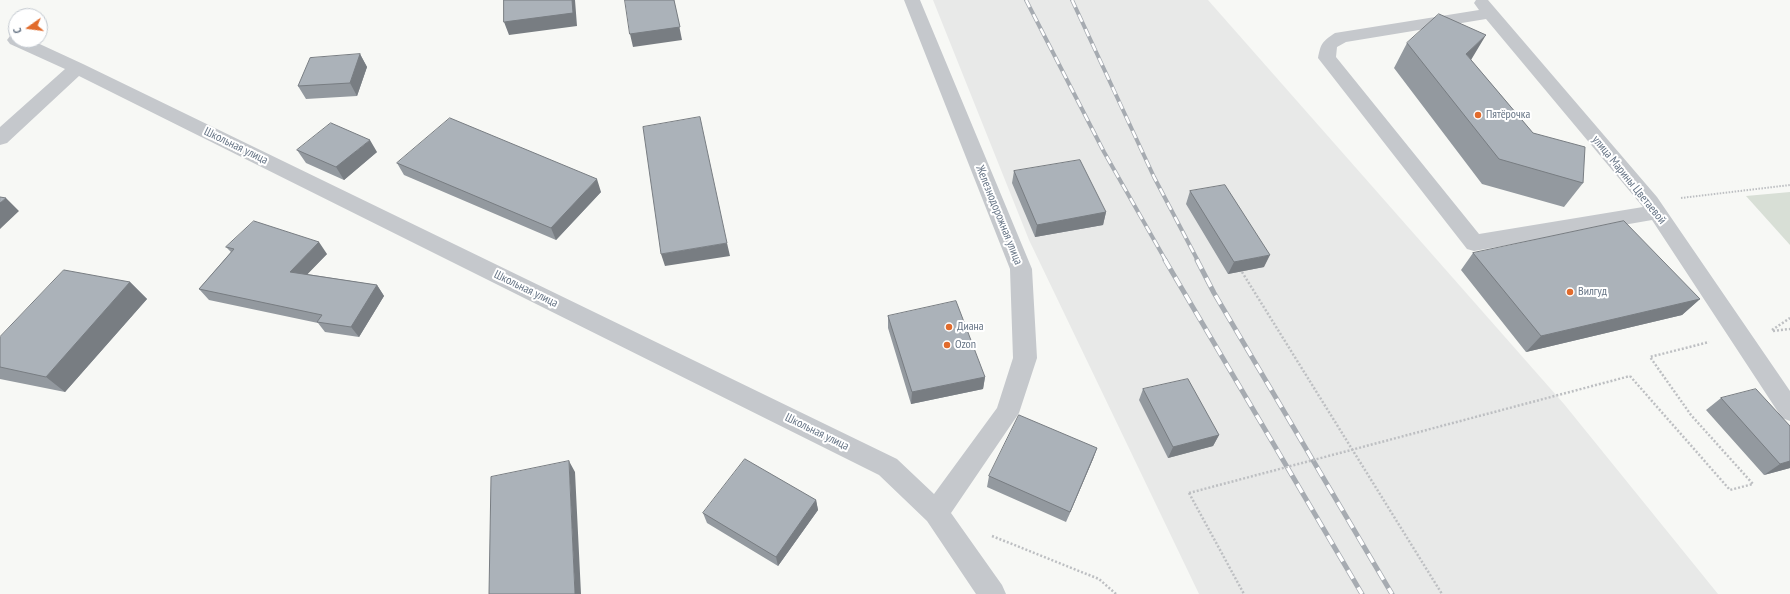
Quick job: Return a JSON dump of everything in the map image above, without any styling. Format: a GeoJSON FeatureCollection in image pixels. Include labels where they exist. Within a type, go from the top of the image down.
{"type":"FeatureCollection","features":[{"type":"Feature","properties":{"kind":"street","name":"Железнодорожная улица"},"geometry":{"type":"LineString","coordinates":[[912,0],[1021,269],[1025,358],[1007,413],[936,513]]}},
{"type":"Feature","properties":{"kind":"street","name":"улица Марины Цветаевой"},"geometry":{"type":"LineString","coordinates":[[1485,7],[1654,207],[1790,411]]}},
{"type":"Feature","properties":{"kind":"street"},"geometry":{"type":"LineString","coordinates":[[1485,7],[1341,37],[1328,45],[1328,58],[1474,243],[1654,207]]}},
{"type":"Feature","properties":{"kind":"street","name":"Школьная улица"},"geometry":{"type":"LineString","coordinates":[[33,48],[77,68],[888,467],[936,513],[987,593]]}},
{"type":"Feature","properties":{"kind":"street"},"geometry":{"type":"LineString","coordinates":[[0,138],[77,68]]}},
{"type":"Feature","properties":{"kind":"path"},"geometry":{"type":"LineString","coordinates":[[1654,207],[1790,184]]}},
{"type":"Feature","properties":{"kind":"path"},"geometry":{"type":"LineString","coordinates":[[1242,272],[1442,594]]}},
{"type":"Feature","properties":{"kind":"path"},"geometry":{"type":"LineString","coordinates":[[1771,331],[1790,318]]}},
{"type":"Feature","properties":{"kind":"path"},"geometry":{"type":"LineString","coordinates":[[1244,594],[1189,494],[1630,376],[1730,490],[1753,484],[1691,415],[1650,357],[1739,334]]}},
{"type":"Feature","properties":{"kind":"path"},"geometry":{"type":"LineString","coordinates":[[985,533],[1099,579],[1116,594]]}},
{"type":"Feature","properties":{"kind":"shaded area"},"geometry":{"type":"Polygon","coordinates":[[[933,0],[1208,0],[1564,404],[1718,594],[1199,594],[1029,240],[933,0]]]}},
{"type":"Feature","properties":{"kind":"shaded area"},"geometry":{"type":"Polygon","coordinates":[[[1790,192],[1790,245],[1746,196],[1790,192]]]}},
{"type":"Feature","properties":{"kind":"building"},"geometry":{"type":"Polygon","coordinates":[[[504,0],[572,0],[573,13],[504,22],[504,0]]]}},
{"type":"Feature","properties":{"kind":"building"},"geometry":{"type":"Polygon","coordinates":[[[625,0],[674,0],[680,27],[630,34],[625,0]]]}},
{"type":"Feature","properties":{"kind":"building"},"geometry":{"type":"Polygon","coordinates":[[[1439,14],[1486,35],[1466,54],[1533,133],[1585,147],[1583,183],[1499,159],[1407,43],[1439,14]]]}},
{"type":"Feature","properties":{"kind":"building"},"geometry":{"type":"Polygon","coordinates":[[[360,54],[350,83],[298,86],[310,58],[360,54]]]}},
{"type":"Feature","properties":{"kind":"building"},"geometry":{"type":"Polygon","coordinates":[[[700,117],[727,243],[661,254],[643,127],[700,117]]]}},
{"type":"Feature","properties":{"kind":"building"},"geometry":{"type":"Polygon","coordinates":[[[450,118],[597,179],[551,228],[397,163],[450,118]]]}},
{"type":"Feature","properties":{"kind":"building"},"geometry":{"type":"Polygon","coordinates":[[[331,123],[370,140],[336,167],[297,150],[331,123]]]}},
{"type":"Feature","properties":{"kind":"building"},"geometry":{"type":"Polygon","coordinates":[[[1080,160],[1106,212],[1037,225],[1014,171],[1080,160]]]}},
{"type":"Feature","properties":{"kind":"building"},"geometry":{"type":"Polygon","coordinates":[[[1225,185],[1270,255],[1234,262],[1190,191],[1225,185]]]}},
{"type":"Feature","properties":{"kind":"building"},"geometry":{"type":"Polygon","coordinates":[[[0,197],[6,198],[0,203],[0,197]]]}},
{"type":"Feature","properties":{"kind":"building"},"geometry":{"type":"Polygon","coordinates":[[[254,221],[319,242],[290,272],[377,285],[351,327],[317,322],[322,315],[199,289],[234,249],[226,247],[254,221]]]}},
{"type":"Feature","properties":{"kind":"building","name":"Вилгуд"},"geometry":{"type":"Polygon","coordinates":[[[1624,221],[1700,299],[1541,336],[1473,253],[1624,221]]]}},
{"type":"Feature","properties":{"kind":"building"},"geometry":{"type":"Polygon","coordinates":[[[64,270],[130,282],[46,377],[0,367],[0,337],[64,270]]]}},
{"type":"Feature","properties":{"kind":"building"},"geometry":{"type":"Polygon","coordinates":[[[956,301],[985,377],[912,392],[888,316],[956,301]]]}},
{"type":"Feature","properties":{"kind":"building"},"geometry":{"type":"Polygon","coordinates":[[[1188,379],[1219,435],[1173,447],[1143,389],[1188,379]]]}},
{"type":"Feature","properties":{"kind":"building"},"geometry":{"type":"Polygon","coordinates":[[[1756,389],[1790,426],[1790,461],[1780,464],[1721,398],[1756,389]]]}},
{"type":"Feature","properties":{"kind":"building"},"geometry":{"type":"Polygon","coordinates":[[[1019,415],[1097,448],[1070,512],[989,476],[1019,415]]]}},
{"type":"Feature","properties":{"kind":"building"},"geometry":{"type":"Polygon","coordinates":[[[745,459],[816,500],[776,557],[703,513],[745,459]]]}},
{"type":"Feature","properties":{"kind":"building"},"geometry":{"type":"Polygon","coordinates":[[[569,461],[575,594],[489,594],[491,477],[569,461]]]}},
{"type":"Feature","properties":{"kind":"railway"},"geometry":{"type":"LineString","coordinates":[[1026,0],[1104,152],[1166,261]]}},
{"type":"Feature","properties":{"kind":"railway"},"geometry":{"type":"LineString","coordinates":[[1072,0],[1154,177],[1198,261]]}},
{"type":"Feature","properties":{"kind":"railway"},"geometry":{"type":"LineString","coordinates":[[1165,260],[1362,594]]}},
{"type":"Feature","properties":{"kind":"railway"},"geometry":{"type":"LineString","coordinates":[[1197,260],[1214,293],[1392,594]]}},
{"type":"Feature","properties":{"kind":"place","name":"Пятёрочка"},"geometry":{"type":"Point","coordinates":[1478,115]}},
{"type":"Feature","properties":{"kind":"place","name":"Вилгуд"},"geometry":{"type":"Point","coordinates":[1570,292]}},
{"type":"Feature","properties":{"kind":"place","name":"Диана"},"geometry":{"type":"Point","coordinates":[949,327]}},
{"type":"Feature","properties":{"kind":"place","name":"Ozon"},"geometry":{"type":"Point","coordinates":[947,345]}}]}
